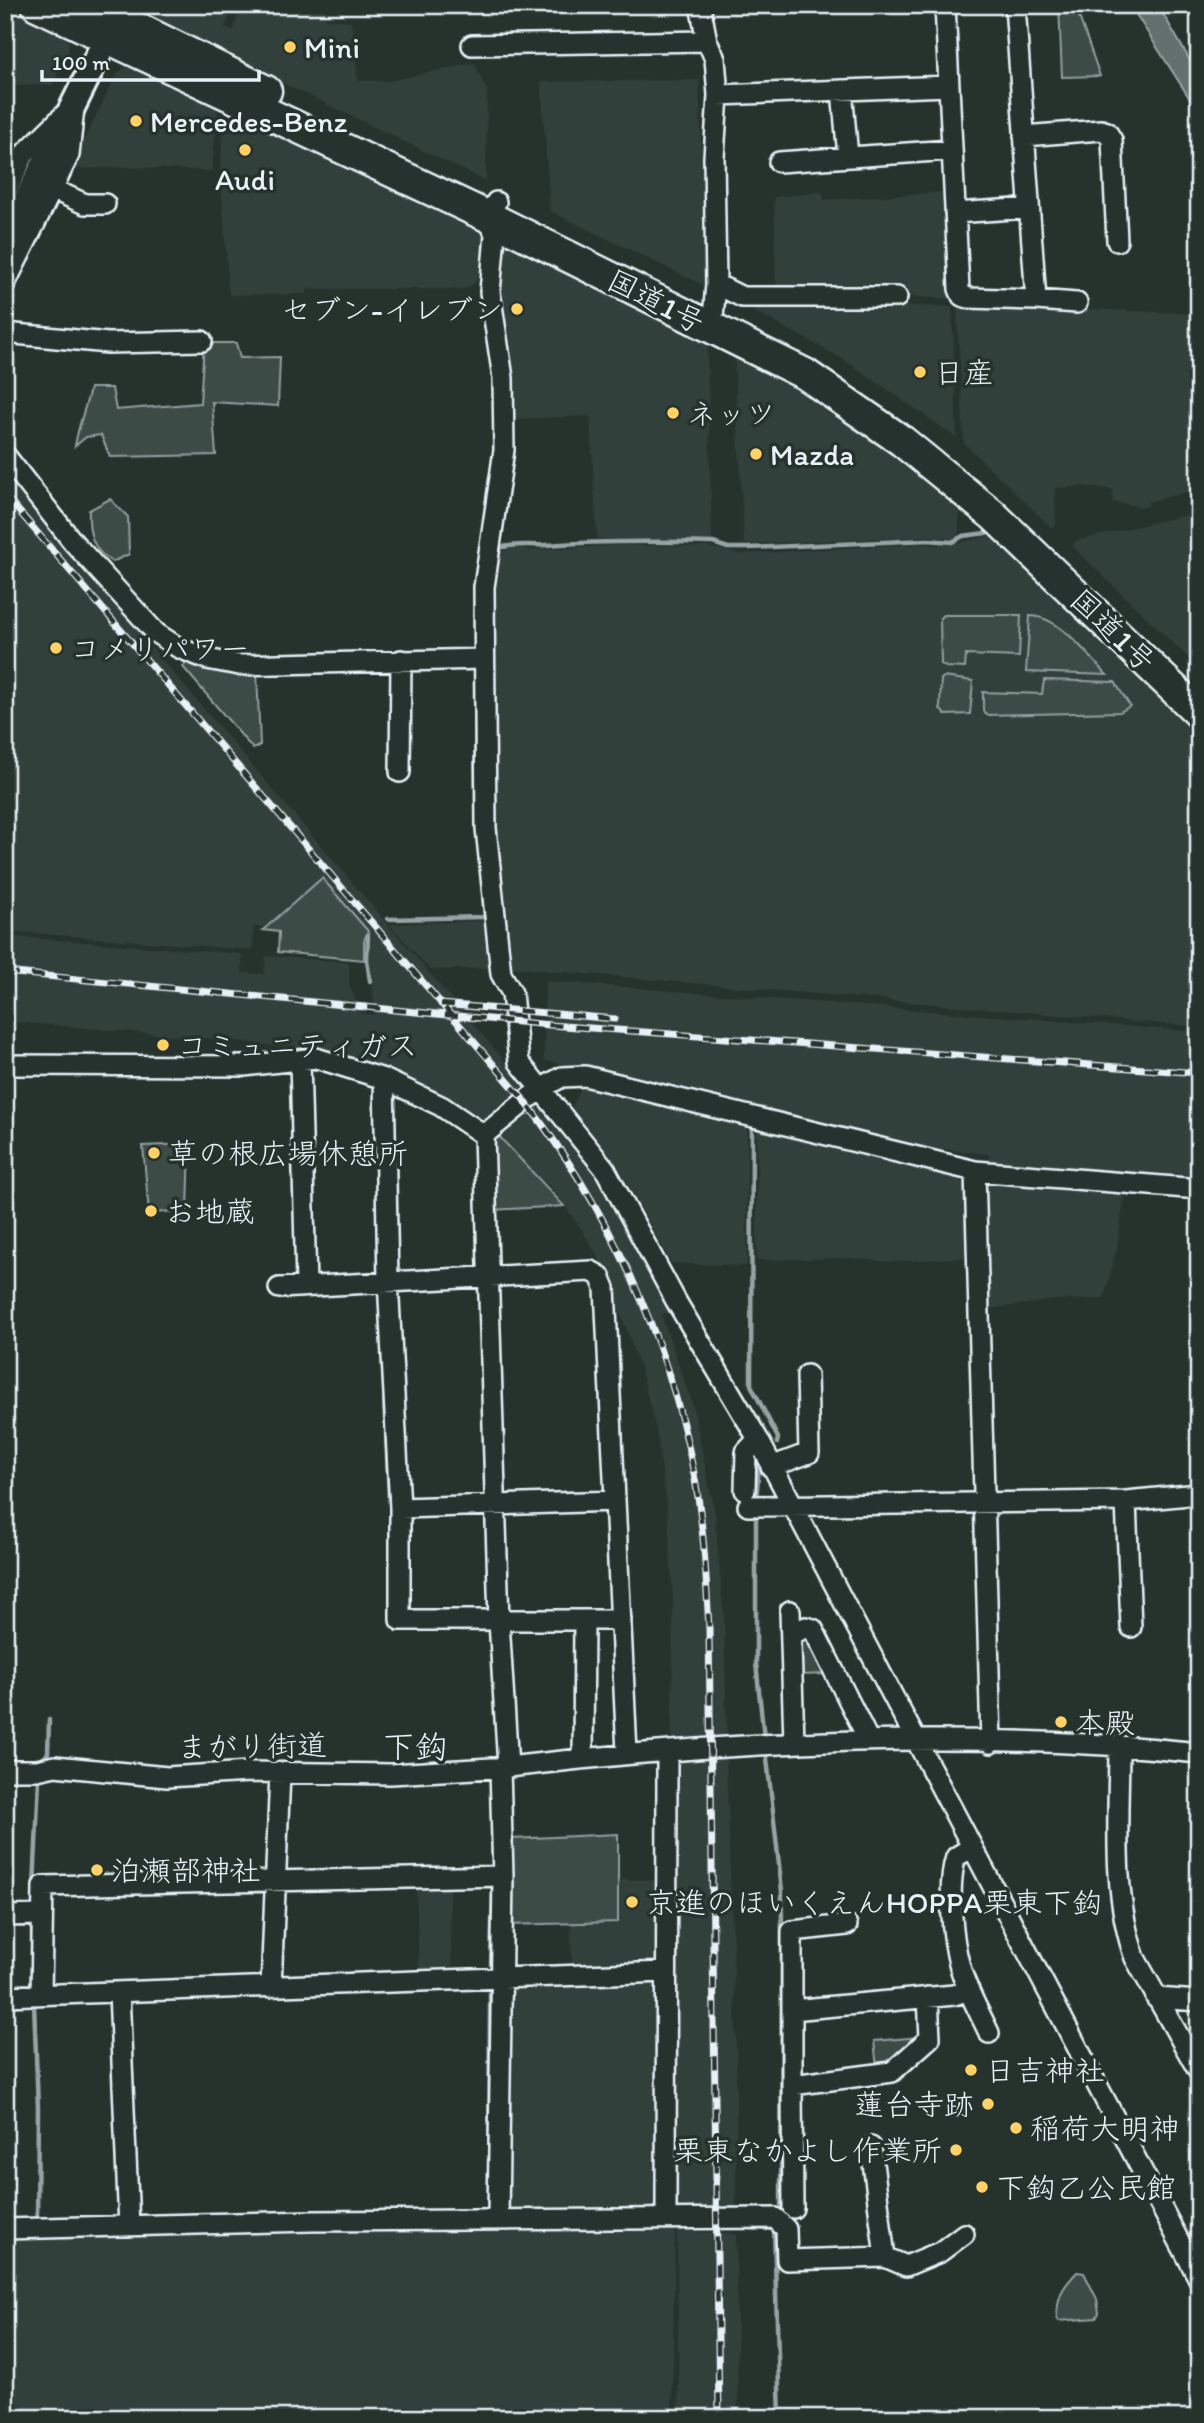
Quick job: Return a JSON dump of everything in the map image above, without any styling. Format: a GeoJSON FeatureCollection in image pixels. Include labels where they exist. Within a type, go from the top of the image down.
{"type":"FeatureCollection","features":[{"type":"Feature","properties":{"kind":"highway","name":"国道1号"},"geometry":{"type":"LineString","coordinates":[[37,5],[115,21]]}},
{"type":"Feature","properties":{"kind":"highway","name":"国道1号"},"geometry":{"type":"LineString","coordinates":[[90,5],[115,21],[492,210],[714,307],[811,358],[894,411],[942,448],[1006,503],[1199,688]]}},
{"type":"Feature","properties":{"kind":"highway","name":"国道1号"},"geometry":{"type":"LineString","coordinates":[[714,307],[902,441],[993,515],[1199,713]]}},
{"type":"Feature","properties":{"kind":"main road"},"geometry":{"type":"LineString","coordinates":[[5,243],[115,21]]}},
{"type":"Feature","properties":{"kind":"street"},"geometry":{"type":"LineString","coordinates":[[700,5],[707,41],[715,59],[718,95],[714,157],[714,307],[742,297],[897,297]]}},
{"type":"Feature","properties":{"kind":"street"},"geometry":{"type":"LineString","coordinates":[[944,5],[950,150],[962,296],[1077,303]]}},
{"type":"Feature","properties":{"kind":"street"},"geometry":{"type":"LineString","coordinates":[[1015,5],[1036,300]]}},
{"type":"Feature","properties":{"kind":"street"},"geometry":{"type":"LineString","coordinates":[[472,45],[707,41]]}},
{"type":"Feature","properties":{"kind":"street"},"geometry":{"type":"LineString","coordinates":[[718,95],[948,86]]}},
{"type":"Feature","properties":{"kind":"street"},"geometry":{"type":"LineString","coordinates":[[842,90],[848,157]]}},
{"type":"Feature","properties":{"kind":"street"},"geometry":{"type":"LineString","coordinates":[[5,284],[69,155],[74,106]]}},
{"type":"Feature","properties":{"kind":"street"},"geometry":{"type":"LineString","coordinates":[[5,195],[25,153],[74,106]]}},
{"type":"Feature","properties":{"kind":"street"},"geometry":{"type":"LineString","coordinates":[[1024,136],[1101,130],[1107,132],[1112,140],[1117,241]]}},
{"type":"Feature","properties":{"kind":"street"},"geometry":{"type":"LineString","coordinates":[[779,162],[950,150]]}},
{"type":"Feature","properties":{"kind":"street"},"geometry":{"type":"LineString","coordinates":[[52,189],[85,204],[105,204]]}},
{"type":"Feature","properties":{"kind":"street"},"geometry":{"type":"LineString","coordinates":[[955,213],[1029,208]]}},
{"type":"Feature","properties":{"kind":"street"},"geometry":{"type":"LineString","coordinates":[[492,210],[495,235],[491,292],[503,378],[505,450],[484,587],[486,828],[501,974],[512,993],[519,1062],[605,1168],[677,1301],[758,1440],[1199,2279]]}},
{"type":"Feature","properties":{"kind":"street"},"geometry":{"type":"LineString","coordinates":[[5,332],[108,343],[202,341]]}},
{"type":"Feature","properties":{"kind":"street"},"geometry":{"type":"LineString","coordinates":[[5,455],[132,611],[156,633],[178,648],[207,659],[239,665],[484,659]]}},
{"type":"Feature","properties":{"kind":"street"},"geometry":{"type":"LineString","coordinates":[[400,772],[401,660]]}},
{"type":"Feature","properties":{"kind":"street"},"geometry":{"type":"LineString","coordinates":[[5,1065],[239,1067],[316,1058],[384,1079],[441,1106],[484,1135]]}},
{"type":"Feature","properties":{"kind":"street"},"geometry":{"type":"LineString","coordinates":[[299,1060],[306,1284]]}},
{"type":"Feature","properties":{"kind":"street"},"geometry":{"type":"LineString","coordinates":[[484,1135],[540,1089],[562,1077],[585,1076],[975,1171],[1199,1189]]}},
{"type":"Feature","properties":{"kind":"street"},"geometry":{"type":"LineString","coordinates":[[384,1079],[388,1280],[400,1508],[400,1620],[621,1620]]}},
{"type":"Feature","properties":{"kind":"street"},"geometry":{"type":"LineString","coordinates":[[484,1135],[504,1768],[498,2218]]}},
{"type":"Feature","properties":{"kind":"street"},"geometry":{"type":"LineString","coordinates":[[975,1171],[991,1743]]}},
{"type":"Feature","properties":{"kind":"street"},"geometry":{"type":"LineString","coordinates":[[279,1288],[306,1284],[591,1271],[600,1276],[604,1288],[627,1753]]}},
{"type":"Feature","properties":{"kind":"street"},"geometry":{"type":"LineString","coordinates":[[771,1467],[809,1453],[807,1375]]}},
{"type":"Feature","properties":{"kind":"street"},"geometry":{"type":"LineString","coordinates":[[758,1440],[746,1452],[751,1501],[792,1507],[1126,1501],[1199,1494]]}},
{"type":"Feature","properties":{"kind":"street"},"geometry":{"type":"LineString","coordinates":[[1126,1501],[1131,1627]]}},
{"type":"Feature","properties":{"kind":"street"},"geometry":{"type":"LineString","coordinates":[[400,1508],[615,1502]]}},
{"type":"Feature","properties":{"kind":"street"},"geometry":{"type":"LineString","coordinates":[[790,1611],[794,1742]]}},
{"type":"Feature","properties":{"kind":"street"},"geometry":{"type":"LineString","coordinates":[[583,1758],[584,1620]]}},
{"type":"Feature","properties":{"kind":"street"},"geometry":{"type":"LineString","coordinates":[[790,1635],[806,1627],[813,1629],[867,1740]]}},
{"type":"Feature","properties":{"kind":"street","name":"まがり街道"},"geometry":{"type":"LineString","coordinates":[[5,1770],[37,1770],[55,1766],[167,1777],[249,1772],[391,1774],[504,1768],[627,1753],[667,1754],[794,1742],[867,1740],[1119,1745],[1199,1753]]}},
{"type":"Feature","properties":{"kind":"street"},"geometry":{"type":"LineString","coordinates":[[1119,1745],[1119,1896],[1135,1958],[1199,2072]]}},
{"type":"Feature","properties":{"kind":"street"},"geometry":{"type":"LineString","coordinates":[[666,2217],[667,1754]]}},
{"type":"Feature","properties":{"kind":"street"},"geometry":{"type":"LineString","coordinates":[[271,1987],[280,1773]]}},
{"type":"Feature","properties":{"kind":"street"},"geometry":{"type":"LineString","coordinates":[[972,1847],[956,1857],[951,1871],[960,1967],[989,2033]]}},
{"type":"Feature","properties":{"kind":"street"},"geometry":{"type":"LineString","coordinates":[[41,1994],[43,1886],[503,1876]]}},
{"type":"Feature","properties":{"kind":"street"},"geometry":{"type":"LineString","coordinates":[[5,1916],[41,1914]]}},
{"type":"Feature","properties":{"kind":"street"},"geometry":{"type":"LineString","coordinates":[[793,2208],[792,1931],[847,1925]]}},
{"type":"Feature","properties":{"kind":"street"},"geometry":{"type":"LineString","coordinates":[[5,1996],[666,1972]]}},
{"type":"Feature","properties":{"kind":"street"},"geometry":{"type":"LineString","coordinates":[[792,2010],[954,1995],[969,1990]]}},
{"type":"Feature","properties":{"kind":"street"},"geometry":{"type":"LineString","coordinates":[[119,1992],[129,2226]]}},
{"type":"Feature","properties":{"kind":"street"},"geometry":{"type":"LineString","coordinates":[[792,2085],[892,2072],[930,2038],[928,1997]]}},
{"type":"Feature","properties":{"kind":"street"},"geometry":{"type":"LineString","coordinates":[[1156,1998],[1199,2001]]}},
{"type":"Feature","properties":{"kind":"street"},"geometry":{"type":"LineString","coordinates":[[871,2147],[885,2257]]}},
{"type":"Feature","properties":{"kind":"street"},"geometry":{"type":"LineString","coordinates":[[5,2230],[498,2218],[666,2217],[780,2224],[787,2260],[885,2257],[906,2266],[940,2252],[964,2234]]}},
{"type":"Feature","properties":{"kind":"shaded area"},"geometry":{"type":"Polygon","coordinates":[[[5,5],[61,30],[69,50],[52,85],[5,86],[5,5]]]}},
{"type":"Feature","properties":{"kind":"shaded area"},"geometry":{"type":"Polygon","coordinates":[[[151,5],[234,5],[225,27],[233,31],[242,5],[325,5],[326,19],[351,21],[358,81],[389,81],[474,63],[487,91],[486,181],[154,21],[151,5]]]}},
{"type":"Feature","properties":{"kind":"shaded area"},"geometry":{"type":"Polygon","coordinates":[[[1059,5],[1075,5],[1100,76],[1062,77],[1059,5]]]}},
{"type":"Feature","properties":{"kind":"shaded area"},"geometry":{"type":"Polygon","coordinates":[[[1130,5],[1158,5],[1199,76],[1199,113],[1130,5]]]}},
{"type":"Feature","properties":{"kind":"shaded area"},"geometry":{"type":"Polygon","coordinates":[[[124,68],[141,68],[218,105],[212,171],[127,167],[70,169],[116,75],[124,68]]]}},
{"type":"Feature","properties":{"kind":"shaded area"},"geometry":{"type":"Polygon","coordinates":[[[699,80],[707,287],[550,211],[541,82],[699,80]]]}},
{"type":"Feature","properties":{"kind":"shaded area"},"geometry":{"type":"Polygon","coordinates":[[[225,109],[484,233],[481,267],[475,283],[464,289],[307,289],[307,294],[229,295],[220,168],[225,109]]]}},
{"type":"Feature","properties":{"kind":"shaded area"},"geometry":{"type":"Polygon","coordinates":[[[822,192],[824,200],[945,192],[951,250],[951,299],[776,289],[774,197],[822,192]]]}},
{"type":"Feature","properties":{"kind":"shaded area"},"geometry":{"type":"Polygon","coordinates":[[[509,245],[707,341],[712,541],[597,539],[590,416],[512,419],[498,309],[501,250],[509,245]]]}},
{"type":"Feature","properties":{"kind":"shaded area"},"geometry":{"type":"Polygon","coordinates":[[[755,302],[952,307],[957,438],[845,360],[752,310],[755,302]]]}},
{"type":"Feature","properties":{"kind":"shaded area"},"geometry":{"type":"Polygon","coordinates":[[[994,305],[1199,314],[1199,489],[1148,502],[1148,506],[1143,507],[1113,502],[1113,490],[1086,486],[1055,488],[1056,526],[1051,527],[964,443],[957,307],[994,305]]]}},
{"type":"Feature","properties":{"kind":"shaded area"},"geometry":{"type":"Polygon","coordinates":[[[204,343],[236,343],[240,358],[280,357],[278,406],[212,402],[216,455],[110,457],[101,435],[86,437],[75,446],[90,388],[112,388],[116,410],[200,403],[204,343]]]}},
{"type":"Feature","properties":{"kind":"shaded area"},"geometry":{"type":"Polygon","coordinates":[[[734,354],[797,388],[870,434],[960,507],[958,539],[927,537],[744,544],[734,354]]]}},
{"type":"Feature","properties":{"kind":"shaded area"},"geometry":{"type":"Polygon","coordinates":[[[5,476],[526,1086],[526,1091],[483,1125],[330,1055],[247,1042],[5,1021],[5,936],[242,954],[242,973],[264,974],[266,956],[349,962],[349,985],[361,1013],[376,1015],[369,960],[369,940],[372,934],[322,878],[265,927],[254,926],[252,950],[5,931],[5,476]]]}},
{"type":"Feature","properties":{"kind":"shaded area"},"geometry":{"type":"Polygon","coordinates":[[[110,499],[128,517],[129,554],[112,562],[96,546],[89,518],[89,510],[110,499]]]}},
{"type":"Feature","properties":{"kind":"shaded area"},"geometry":{"type":"Polygon","coordinates":[[[1199,512],[1199,668],[1073,547],[1075,541],[1199,512]]]}},
{"type":"Feature","properties":{"kind":"shaded area"},"geometry":{"type":"Polygon","coordinates":[[[991,536],[1199,732],[1199,1027],[507,967],[492,813],[492,590],[499,552],[516,547],[530,550],[620,545],[710,547],[739,554],[916,544],[949,545],[991,536]]]}},
{"type":"Feature","properties":{"kind":"shaded area"},"geometry":{"type":"Polygon","coordinates":[[[943,615],[1021,615],[1019,657],[966,655],[965,668],[946,667],[941,664],[940,618],[943,615]]]}},
{"type":"Feature","properties":{"kind":"shaded area"},"geometry":{"type":"Polygon","coordinates":[[[1030,616],[1041,618],[1063,630],[1107,675],[1026,672],[1030,616]]]}},
{"type":"Feature","properties":{"kind":"shaded area"},"geometry":{"type":"Polygon","coordinates":[[[187,662],[220,672],[257,672],[260,745],[253,749],[183,667],[187,662]]]}},
{"type":"Feature","properties":{"kind":"shaded area"},"geometry":{"type":"Polygon","coordinates":[[[944,677],[973,681],[970,714],[945,715],[940,709],[941,679],[944,677]]]}},
{"type":"Feature","properties":{"kind":"shaded area"},"geometry":{"type":"Polygon","coordinates":[[[1044,680],[1115,682],[1130,706],[1120,712],[987,715],[983,711],[983,692],[1042,694],[1044,680]]]}},
{"type":"Feature","properties":{"kind":"shaded area"},"geometry":{"type":"Polygon","coordinates":[[[322,878],[368,931],[364,941],[364,960],[278,952],[279,932],[263,930],[322,878]]]}},
{"type":"Feature","properties":{"kind":"shaded area"},"geometry":{"type":"Polygon","coordinates":[[[486,921],[490,968],[430,970],[389,924],[486,921]]]}},
{"type":"Feature","properties":{"kind":"shaded area"},"geometry":{"type":"Polygon","coordinates":[[[545,981],[1199,1032],[1199,1183],[988,1165],[989,1154],[879,1142],[544,1060],[545,981]]]}},
{"type":"Feature","properties":{"kind":"shaded area"},"geometry":{"type":"Polygon","coordinates":[[[583,1085],[747,1124],[747,1266],[671,1263],[621,1171],[572,1107],[583,1085]]]}},
{"type":"Feature","properties":{"kind":"shaded area"},"geometry":{"type":"Polygon","coordinates":[[[538,1101],[596,1167],[672,1313],[661,1314],[693,1406],[715,1514],[724,1620],[727,1741],[672,1743],[673,1600],[668,1516],[657,1434],[640,1367],[621,1314],[614,1312],[615,1292],[604,1267],[581,1228],[552,1189],[502,1143],[496,1133],[538,1101]]]}},
{"type":"Feature","properties":{"kind":"shaded area"},"geometry":{"type":"Polygon","coordinates":[[[757,1127],[958,1178],[968,1189],[970,1257],[892,1262],[849,1258],[757,1260],[757,1127]]]}},
{"type":"Feature","properties":{"kind":"shaded area"},"geometry":{"type":"Polygon","coordinates":[[[496,1133],[564,1206],[492,1210],[492,1135],[496,1133]]]}},
{"type":"Feature","properties":{"kind":"shaded area"},"geometry":{"type":"Polygon","coordinates":[[[190,1144],[188,1211],[149,1213],[143,1146],[190,1144]]]}},
{"type":"Feature","properties":{"kind":"shaded area"},"geometry":{"type":"Polygon","coordinates":[[[990,1182],[1125,1192],[1117,1247],[1104,1299],[1054,1300],[989,1309],[986,1185],[990,1182]]]}},
{"type":"Feature","properties":{"kind":"shaded area"},"geometry":{"type":"Polygon","coordinates":[[[809,1636],[828,1674],[800,1675],[798,1642],[809,1636]]]}},
{"type":"Feature","properties":{"kind":"shaded area"},"geometry":{"type":"Polygon","coordinates":[[[726,1754],[736,2035],[736,2208],[675,2207],[673,1768],[682,1759],[726,1754]]]}},
{"type":"Feature","properties":{"kind":"shaded area"},"geometry":{"type":"Polygon","coordinates":[[[618,1834],[618,1922],[508,1925],[511,1839],[618,1834]]]}},
{"type":"Feature","properties":{"kind":"shaded area"},"geometry":{"type":"Polygon","coordinates":[[[618,1880],[659,1880],[659,1960],[654,1964],[572,1967],[571,1923],[617,1922],[618,1880]]]}},
{"type":"Feature","properties":{"kind":"shaded area"},"geometry":{"type":"Polygon","coordinates":[[[449,1884],[452,1970],[419,1972],[416,1885],[449,1884]]]}},
{"type":"Feature","properties":{"kind":"shaded area"},"geometry":{"type":"Polygon","coordinates":[[[651,1982],[657,1988],[659,2203],[653,2209],[512,2210],[505,2204],[505,1994],[514,1987],[651,1982]]]}},
{"type":"Feature","properties":{"kind":"shaded area"},"geometry":{"type":"Polygon","coordinates":[[[921,2037],[888,2065],[877,2067],[874,2041],[921,2037]]]}},
{"type":"Feature","properties":{"kind":"shaded area"},"geometry":{"type":"Polygon","coordinates":[[[675,2228],[672,2418],[5,2418],[5,2239],[675,2228]]]}},
{"type":"Feature","properties":{"kind":"shaded area"},"geometry":{"type":"Polygon","coordinates":[[[677,2231],[736,2234],[738,2418],[679,2418],[677,2231]]]}},
{"type":"Feature","properties":{"kind":"shaded area"},"geometry":{"type":"Polygon","coordinates":[[[1077,2272],[1084,2273],[1097,2299],[1099,2313],[1096,2318],[1059,2321],[1059,2298],[1077,2272]]]}},
{"type":"Feature","properties":{"kind":"waterway"},"geometry":{"type":"LineString","coordinates":[[499,548],[516,545],[630,542],[713,543],[728,548],[928,540],[952,542],[963,536],[986,533]]}},
{"type":"Feature","properties":{"kind":"waterway"},"geometry":{"type":"LineString","coordinates":[[475,605],[475,631]]}},
{"type":"Feature","properties":{"kind":"waterway"},"geometry":{"type":"LineString","coordinates":[[475,682],[476,801]]}},
{"type":"Feature","properties":{"kind":"waterway"},"geometry":{"type":"LineString","coordinates":[[388,919],[485,917],[483,889]]}},
{"type":"Feature","properties":{"kind":"waterway"},"geometry":{"type":"LineString","coordinates":[[368,935],[370,981]]}},
{"type":"Feature","properties":{"kind":"waterway"},"geometry":{"type":"LineString","coordinates":[[752,1127],[751,1385],[778,1438],[777,1443]]}},
{"type":"Feature","properties":{"kind":"waterway"},"geometry":{"type":"LineString","coordinates":[[384,1379],[385,1419]]}},
{"type":"Feature","properties":{"kind":"waterway"},"geometry":{"type":"LineString","coordinates":[[386,1433],[389,1498]]}},
{"type":"Feature","properties":{"kind":"waterway"},"geometry":{"type":"LineString","coordinates":[[756,1500],[759,1465]]}},
{"type":"Feature","properties":{"kind":"waterway"},"geometry":{"type":"LineString","coordinates":[[756,1512],[756,1663],[764,1738]]}},
{"type":"Feature","properties":{"kind":"waterway"},"geometry":{"type":"LineString","coordinates":[[392,1620],[396,1630],[404,1629]]}},
{"type":"Feature","properties":{"kind":"waterway"},"geometry":{"type":"LineString","coordinates":[[459,1630],[486,1630]]}},
{"type":"Feature","properties":{"kind":"waterway"},"geometry":{"type":"LineString","coordinates":[[41,1762],[48,1753],[49,1720]]}},
{"type":"Feature","properties":{"kind":"waterway"},"geometry":{"type":"LineString","coordinates":[[766,1750],[782,1891],[781,2216]]}},
{"type":"Feature","properties":{"kind":"waterway"},"geometry":{"type":"LineString","coordinates":[[34,1887],[39,1779]]}},
{"type":"Feature","properties":{"kind":"waterway"},"geometry":{"type":"LineString","coordinates":[[493,1848],[493,1866]]}},
{"type":"Feature","properties":{"kind":"waterway"},"geometry":{"type":"LineString","coordinates":[[491,1965],[493,1886]]}},
{"type":"Feature","properties":{"kind":"waterway"},"geometry":{"type":"LineString","coordinates":[[32,1928],[32,1955]]}},
{"type":"Feature","properties":{"kind":"waterway"},"geometry":{"type":"LineString","coordinates":[[489,2204],[490,1992]]}},
{"type":"Feature","properties":{"kind":"waterway"},"geometry":{"type":"LineString","coordinates":[[34,2003],[38,2108],[37,2221]]}},
{"type":"Feature","properties":{"kind":"waterway"},"geometry":{"type":"LineString","coordinates":[[747,2228],[774,2229],[780,2418]]}},
{"type":"Feature","properties":{"kind":"railway"},"geometry":{"type":"LineString","coordinates":[[5,495],[524,1100],[583,1185],[631,1277],[651,1325],[683,1423],[694,1474],[707,1590],[719,2418]]}},
{"type":"Feature","properties":{"kind":"railway"},"geometry":{"type":"LineString","coordinates":[[5,972],[550,1025],[1199,1073]]}},
{"type":"Feature","properties":{"kind":"railway"},"geometry":{"type":"LineString","coordinates":[[441,1004],[615,1019]]}},
{"type":"Feature","properties":{"kind":"place","name":"Mini"},"geometry":{"type":"Point","coordinates":[290,47]}},
{"type":"Feature","properties":{"kind":"place","name":"Mercedes-Benz"},"geometry":{"type":"Point","coordinates":[136,121]}},
{"type":"Feature","properties":{"kind":"place","name":"Audi"},"geometry":{"type":"Point","coordinates":[245,150]}},
{"type":"Feature","properties":{"kind":"place","name":"セブン-イレブン"},"geometry":{"type":"Point","coordinates":[517,309]}},
{"type":"Feature","properties":{"kind":"place","name":"日産"},"geometry":{"type":"Point","coordinates":[920,372]}},
{"type":"Feature","properties":{"kind":"place","name":"ネッツ"},"geometry":{"type":"Point","coordinates":[673,413]}},
{"type":"Feature","properties":{"kind":"place","name":"Mazda"},"geometry":{"type":"Point","coordinates":[756,454]}},
{"type":"Feature","properties":{"kind":"place","name":"コメリパワー"},"geometry":{"type":"Point","coordinates":[56,648]}},
{"type":"Feature","properties":{"kind":"place","name":"コミュニティガス"},"geometry":{"type":"Point","coordinates":[163,1045]}},
{"type":"Feature","properties":{"kind":"place","name":"草の根広場休憩所"},"geometry":{"type":"Point","coordinates":[154,1153]}},
{"type":"Feature","properties":{"kind":"place","name":"お地蔵"},"geometry":{"type":"Point","coordinates":[151,1211]}},
{"type":"Feature","properties":{"kind":"place","name":"本殿"},"geometry":{"type":"Point","coordinates":[1061,1722]}},
{"type":"Feature","properties":{"kind":"place","name":"泊瀬部神社"},"geometry":{"type":"Point","coordinates":[97,1870]}},
{"type":"Feature","properties":{"kind":"place","name":"京進のほいくえんHOPPA栗東下鈎"},"geometry":{"type":"Point","coordinates":[632,1902]}},
{"type":"Feature","properties":{"kind":"place","name":"日吉神社"},"geometry":{"type":"Point","coordinates":[971,2070]}},
{"type":"Feature","properties":{"kind":"place","name":"蓮台寺跡"},"geometry":{"type":"Point","coordinates":[988,2104]}},
{"type":"Feature","properties":{"kind":"place","name":"稲荷大明神"},"geometry":{"type":"Point","coordinates":[1016,2128]}},
{"type":"Feature","properties":{"kind":"place","name":"栗東なかよし作業所"},"geometry":{"type":"Point","coordinates":[956,2150]}},
{"type":"Feature","properties":{"kind":"place","name":"下鈎乙公民館"},"geometry":{"type":"Point","coordinates":[982,2187]}},
{"type":"Feature","properties":{"kind":"district","name":"下鈎"},"geometry":{"type":"Point","coordinates":[415,1746]}}]}
